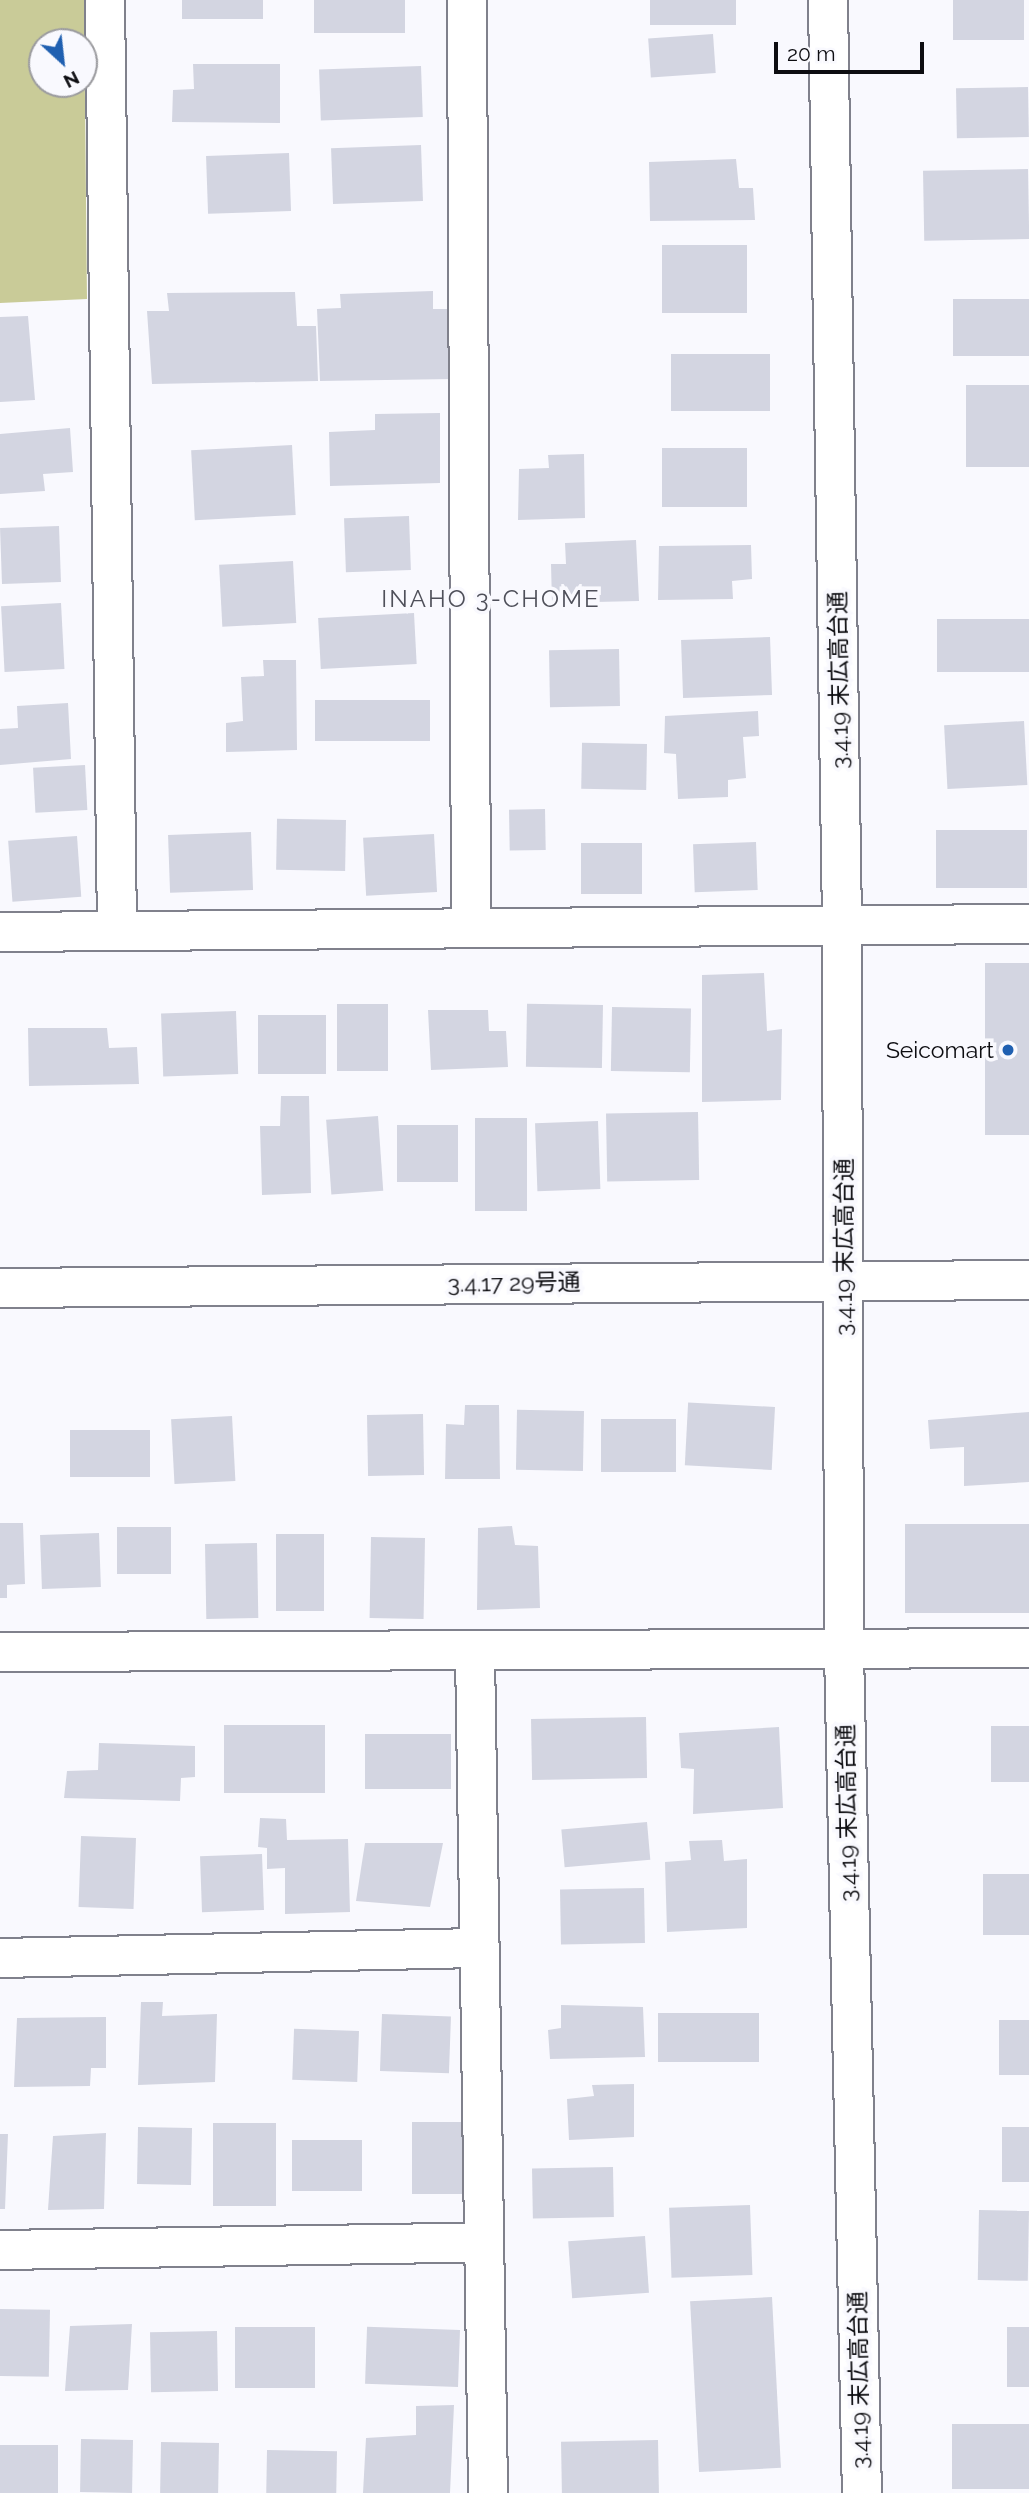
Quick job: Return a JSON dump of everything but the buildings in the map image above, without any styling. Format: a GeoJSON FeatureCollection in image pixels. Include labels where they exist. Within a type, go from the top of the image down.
{"type":"FeatureCollection","features":[{"type":"Feature","properties":{"kind":"street"},"geometry":{"type":"LineString","coordinates":[[105,0],[117,931]]}},
{"type":"Feature","properties":{"kind":"street"},"geometry":{"type":"LineString","coordinates":[[467,0],[471,928]]}},
{"type":"Feature","properties":{"kind":"street","name":"3.4.19 末広高台通"},"geometry":{"type":"LineString","coordinates":[[828,0],[842,926],[844,1651],[862,2493]]}},
{"type":"Feature","properties":{"kind":"street"},"geometry":{"type":"LineString","coordinates":[[0,932],[1029,924]]}},
{"type":"Feature","properties":{"kind":"street","name":"3.4.17 29号通"},"geometry":{"type":"LineString","coordinates":[[0,1288],[1029,1280]]}},
{"type":"Feature","properties":{"kind":"street"},"geometry":{"type":"LineString","coordinates":[[0,1652],[844,1651],[1029,1648]]}},
{"type":"Feature","properties":{"kind":"street"},"geometry":{"type":"LineString","coordinates":[[475,1652],[488,2493]]}},
{"type":"Feature","properties":{"kind":"street"},"geometry":{"type":"LineString","coordinates":[[0,1958],[479,1948]]}},
{"type":"Feature","properties":{"kind":"street"},"geometry":{"type":"LineString","coordinates":[[0,2250],[484,2242]]}},
{"type":"Feature","properties":{"kind":"green space"},"geometry":{"type":"Polygon","coordinates":[[[0,0],[84,0],[84,28],[28,28],[28,98],[85,98],[87,299],[0,303],[0,0]]]}},
{"type":"Feature","properties":{"kind":"place","name":"Seicomart"},"geometry":{"type":"Point","coordinates":[1008,1050]}},
{"type":"Feature","properties":{"kind":"district","name":"INAHO 3-CHOME"},"geometry":{"type":"Point","coordinates":[491,599]}}]}
